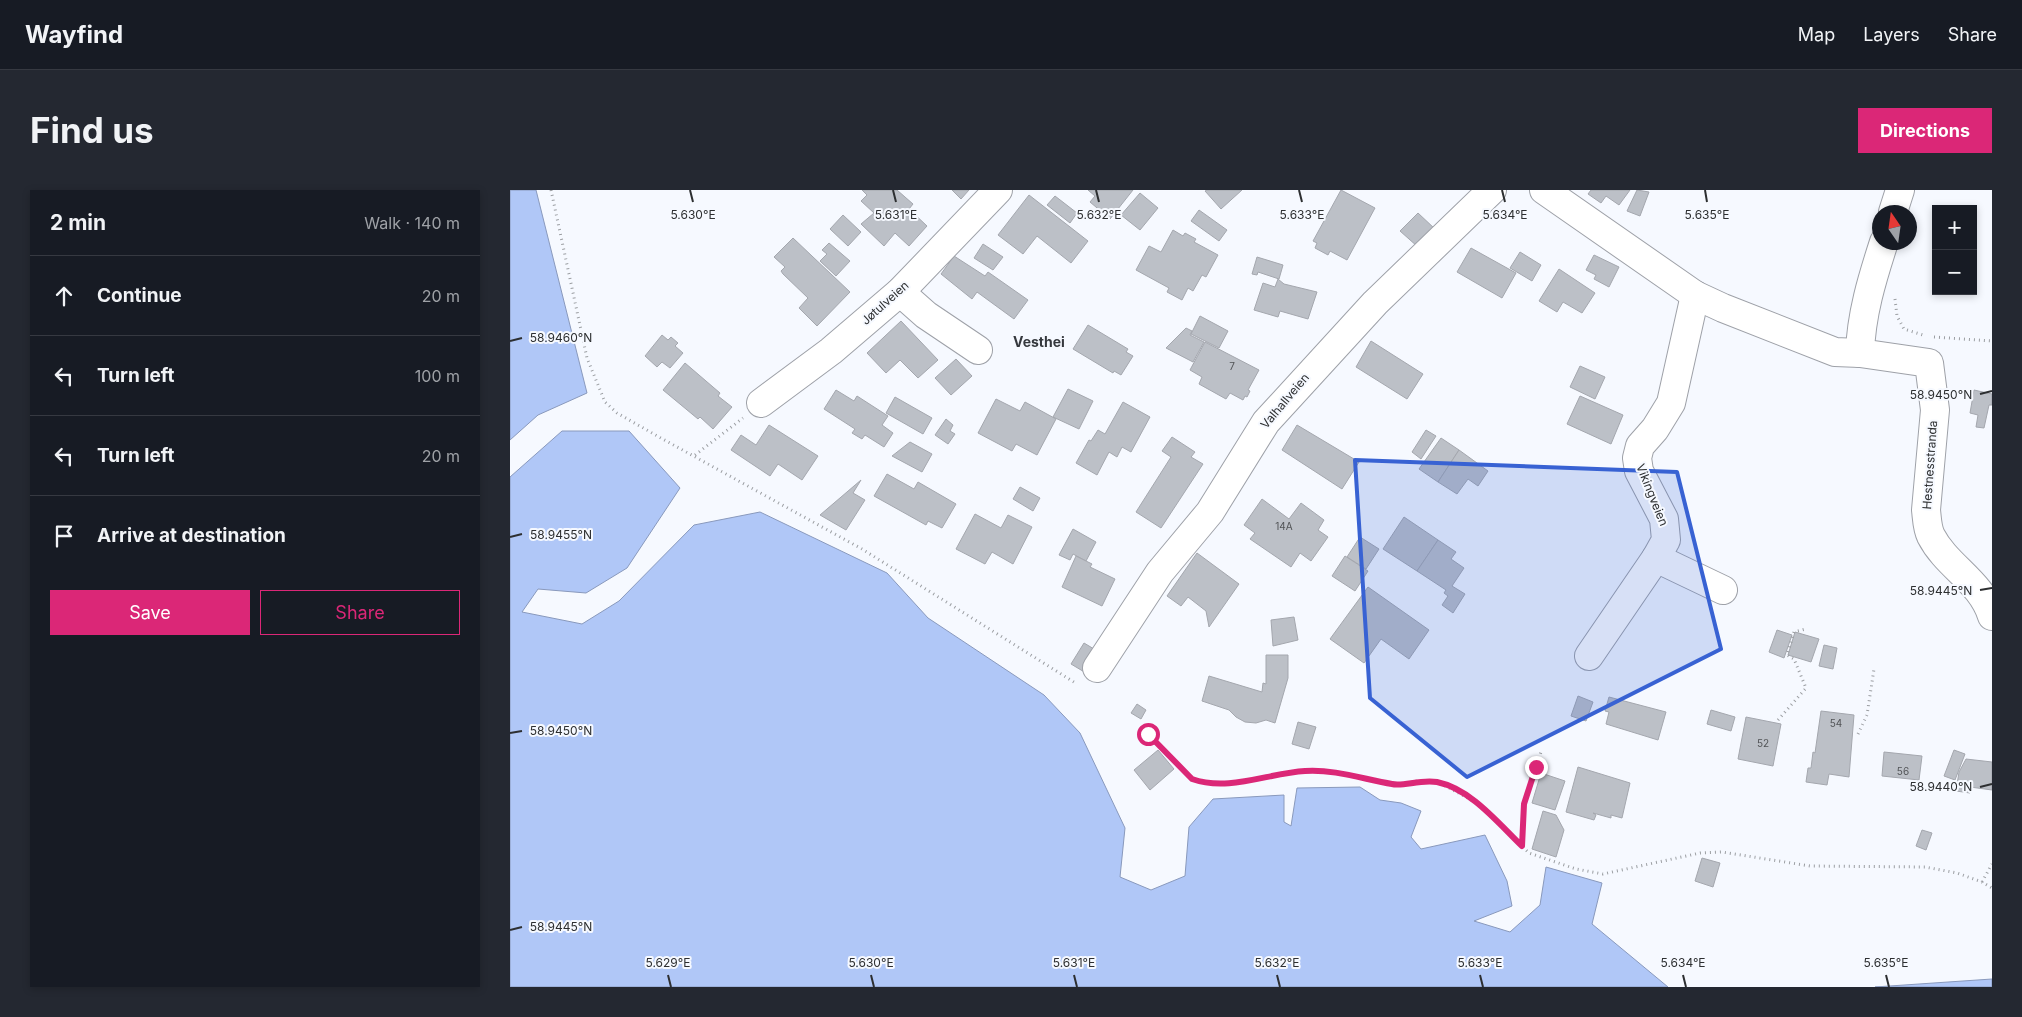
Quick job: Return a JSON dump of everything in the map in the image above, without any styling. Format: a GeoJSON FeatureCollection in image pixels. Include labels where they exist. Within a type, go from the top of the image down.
{"type":"FeatureCollection","features":[{"type":"Feature","properties":{"kind":"street","name":"Jøtulveien"},"geometry":{"type":"LineString","coordinates":[[761,403],[831,351],[900,292],[998,190]]}},
{"type":"Feature","properties":{"kind":"street","name":"Valhallveien"},"geometry":{"type":"LineString","coordinates":[[1091,678],[1160,572],[1210,512],[1266,422],[1375,303],[1492,190]]}},
{"type":"Feature","properties":{"kind":"street"},"geometry":{"type":"LineString","coordinates":[[1544,190],[1695,295],[1847,352],[1862,321],[1882,250]]}},
{"type":"Feature","properties":{"kind":"street"},"geometry":{"type":"LineString","coordinates":[[1895,205],[1900,190]]}},
{"type":"Feature","properties":{"kind":"street"},"geometry":{"type":"LineString","coordinates":[[900,292],[926,315],[978,350]]}},
{"type":"Feature","properties":{"kind":"street","name":"Vikingveien"},"geometry":{"type":"LineString","coordinates":[[1588,656],[1656,558],[1666,540],[1665,523],[1639,471],[1637,458],[1640,446],[1655,429],[1671,403],[1695,295]]}},
{"type":"Feature","properties":{"kind":"street","name":"Hestnesstranda"},"geometry":{"type":"LineString","coordinates":[[1847,352],[1930,363],[1935,410],[1926,510],[1927,522],[1936,544],[1978,588],[1992,616]]}},
{"type":"Feature","properties":{"kind":"street"},"geometry":{"type":"LineString","coordinates":[[1656,558],[1723,590]]}},
{"type":"Feature","properties":{"kind":"path"},"geometry":{"type":"LineString","coordinates":[[551,190],[587,358],[605,402],[617,413],[1091,678]]}},
{"type":"Feature","properties":{"kind":"path"},"geometry":{"type":"LineString","coordinates":[[1895,295],[1897,316],[1904,329],[1927,336],[1992,341]]}},
{"type":"Feature","properties":{"kind":"path"},"geometry":{"type":"LineString","coordinates":[[696,456],[761,403]]}},
{"type":"Feature","properties":{"kind":"path"},"geometry":{"type":"LineString","coordinates":[[1778,720],[1806,688],[1794,659],[1787,655],[1794,632],[1806,629]]}},
{"type":"Feature","properties":{"kind":"path"},"geometry":{"type":"LineString","coordinates":[[1858,734],[1867,715],[1874,669]]}},
{"type":"Feature","properties":{"kind":"path"},"geometry":{"type":"LineString","coordinates":[[1148,734],[1192,779],[1201,782],[1253,780],[1304,771],[1334,772],[1395,785],[1416,780],[1438,782],[1477,803],[1529,854],[1547,861],[1604,874],[1700,853],[1713,852],[1810,866],[1925,866],[1942,869],[1982,882],[1992,888]]}},
{"type":"Feature","properties":{"kind":"path"},"geometry":{"type":"LineString","coordinates":[[1522,846],[1524,804],[1541,752]]}},
{"type":"Feature","properties":{"kind":"path"},"geometry":{"type":"LineString","coordinates":[[1982,882],[1992,864]]}},
{"type":"Feature","properties":{"kind":"highlighted area"},"geometry":{"type":"Polygon","coordinates":[[[1355,460],[1677,472],[1721,649],[1467,777],[1370,698],[1355,460]]]}},
{"type":"Feature","properties":{"kind":"water"},"geometry":{"type":"Polygon","coordinates":[[[510,190],[536,190],[587,393],[538,415],[510,440],[510,190]]]}},
{"type":"Feature","properties":{"kind":"water"},"geometry":{"type":"Polygon","coordinates":[[[562,431],[629,431],[680,488],[627,568],[586,593],[538,589],[522,612],[582,624],[619,601],[694,525],[760,512],[887,573],[928,618],[1044,695],[1080,733],[1125,828],[1120,877],[1151,890],[1185,876],[1189,827],[1213,799],[1284,795],[1284,822],[1291,826],[1297,788],[1360,787],[1380,800],[1401,803],[1421,811],[1411,837],[1421,849],[1485,835],[1507,881],[1512,906],[1474,921],[1510,932],[1540,905],[1546,867],[1602,883],[1592,924],[1668,987],[510,987],[510,477],[562,431]]]}},
{"type":"Feature","properties":{"kind":"water"},"geometry":{"type":"Polygon","coordinates":[[[1992,979],[1992,987],[1875,987],[1992,979]]]}},
{"type":"Feature","properties":{"kind":"building"},"geometry":{"type":"Polygon","coordinates":[[[862,190],[897,190],[913,204],[909,209],[927,226],[909,246],[895,233],[884,246],[861,224],[874,213],[861,201],[867,195],[862,190]]]}},
{"type":"Feature","properties":{"kind":"building"},"geometry":{"type":"Polygon","coordinates":[[[952,190],[969,190],[961,199],[952,190]]]}},
{"type":"Feature","properties":{"kind":"building"},"geometry":{"type":"Polygon","coordinates":[[[1088,190],[1133,190],[1110,219],[1090,202],[1095,196],[1088,190]]]}},
{"type":"Feature","properties":{"kind":"building"},"geometry":{"type":"Polygon","coordinates":[[[1242,190],[1221,209],[1205,191],[1242,190]]]}},
{"type":"Feature","properties":{"kind":"building"},"geometry":{"type":"Polygon","coordinates":[[[1341,190],[1375,208],[1347,260],[1330,251],[1328,255],[1315,248],[1317,243],[1313,241],[1341,190]]]}},
{"type":"Feature","properties":{"kind":"building"},"geometry":{"type":"Polygon","coordinates":[[[1591,190],[1630,190],[1619,205],[1606,196],[1601,203],[1588,194],[1591,190]]]}},
{"type":"Feature","properties":{"kind":"building"},"geometry":{"type":"Polygon","coordinates":[[[1637,190],[1649,192],[1640,216],[1627,211],[1637,190]]]}},
{"type":"Feature","properties":{"kind":"building"},"geometry":{"type":"Polygon","coordinates":[[[1140,193],[1158,208],[1140,230],[1121,215],[1140,193]]]}},
{"type":"Feature","properties":{"kind":"building"},"geometry":{"type":"Polygon","coordinates":[[[1029,195],[1088,241],[1071,263],[1037,236],[1023,254],[998,235],[1029,195]]]}},
{"type":"Feature","properties":{"kind":"building"},"geometry":{"type":"Polygon","coordinates":[[[1055,196],[1077,213],[1070,223],[1047,205],[1055,196]]]}},
{"type":"Feature","properties":{"kind":"building"},"geometry":{"type":"Polygon","coordinates":[[[1199,210],[1227,230],[1219,241],[1191,221],[1199,210]]]}},
{"type":"Feature","properties":{"kind":"building"},"geometry":{"type":"Polygon","coordinates":[[[1418,213],[1435,229],[1418,247],[1400,231],[1418,213]]]}},
{"type":"Feature","properties":{"kind":"building"},"geometry":{"type":"Polygon","coordinates":[[[843,215],[861,232],[848,246],[830,229],[843,215]]]}},
{"type":"Feature","properties":{"kind":"building"},"geometry":{"type":"Polygon","coordinates":[[[1173,230],[1183,236],[1185,233],[1196,239],[1194,242],[1218,255],[1206,277],[1202,275],[1193,291],[1188,288],[1182,300],[1167,292],[1169,288],[1136,270],[1149,246],[1161,252],[1173,230]]]}},
{"type":"Feature","properties":{"kind":"building"},"geometry":{"type":"Polygon","coordinates":[[[793,238],[850,292],[817,326],[799,308],[808,298],[783,274],[781,271],[785,267],[774,257],[793,238]]]}},
{"type":"Feature","properties":{"kind":"building"},"geometry":{"type":"Polygon","coordinates":[[[829,243],[850,261],[836,276],[820,261],[827,254],[822,250],[829,243]]]}},
{"type":"Feature","properties":{"kind":"building"},"geometry":{"type":"Polygon","coordinates":[[[983,244],[1003,257],[993,270],[974,258],[983,244]]]}},
{"type":"Feature","properties":{"kind":"building"},"geometry":{"type":"Polygon","coordinates":[[[1471,248],[1516,273],[1502,298],[1457,272],[1471,248]]]}},
{"type":"Feature","properties":{"kind":"building"},"geometry":{"type":"Polygon","coordinates":[[[1520,252],[1541,265],[1532,281],[1510,268],[1520,252]]]}},
{"type":"Feature","properties":{"kind":"building"},"geometry":{"type":"Polygon","coordinates":[[[1594,255],[1619,267],[1609,287],[1594,279],[1596,275],[1586,270],[1594,255]]]}},
{"type":"Feature","properties":{"kind":"building"},"geometry":{"type":"Polygon","coordinates":[[[954,256],[985,276],[988,272],[1028,300],[1014,319],[977,292],[972,299],[941,274],[954,256]]]}},
{"type":"Feature","properties":{"kind":"building"},"geometry":{"type":"Polygon","coordinates":[[[1257,257],[1283,265],[1279,279],[1258,272],[1257,275],[1252,274],[1257,257]]]}},
{"type":"Feature","properties":{"kind":"building"},"geometry":{"type":"Polygon","coordinates":[[[1559,269],[1595,293],[1582,313],[1563,302],[1557,312],[1539,301],[1559,269]]]}},
{"type":"Feature","properties":{"kind":"building"},"geometry":{"type":"Polygon","coordinates":[[[1278,279],[1284,284],[1317,292],[1308,319],[1280,311],[1278,317],[1254,310],[1263,283],[1275,287],[1278,279]]]}},
{"type":"Feature","properties":{"kind":"building"},"geometry":{"type":"Polygon","coordinates":[[[1200,316],[1228,331],[1219,348],[1191,334],[1200,316]]]}},
{"type":"Feature","properties":{"kind":"building"},"geometry":{"type":"Polygon","coordinates":[[[901,321],[938,360],[918,378],[900,360],[886,373],[867,353],[901,321]]]}},
{"type":"Feature","properties":{"kind":"building"},"geometry":{"type":"Polygon","coordinates":[[[1088,325],[1128,349],[1126,352],[1133,356],[1121,375],[1114,371],[1113,373],[1073,349],[1088,325]]]}},
{"type":"Feature","properties":{"kind":"building"},"geometry":{"type":"Polygon","coordinates":[[[1186,328],[1192,331],[1190,335],[1204,342],[1193,362],[1166,348],[1186,328]]]}},
{"type":"Feature","properties":{"kind":"building"},"geometry":{"type":"Polygon","coordinates":[[[662,335],[668,340],[671,337],[678,343],[675,346],[683,353],[670,368],[662,362],[657,367],[645,356],[662,335]]]}},
{"type":"Feature","properties":{"kind":"building"},"geometry":{"type":"Polygon","coordinates":[[[1371,341],[1423,374],[1407,399],[1356,367],[1371,341]]]}},
{"type":"Feature","properties":{"kind":"building"},"geometry":{"type":"Polygon","coordinates":[[[1205,342],[1259,370],[1248,390],[1250,391],[1247,397],[1245,396],[1243,400],[1230,393],[1226,399],[1199,384],[1202,377],[1190,370],[1205,342]]]}},
{"type":"Feature","properties":{"kind":"building"},"geometry":{"type":"Polygon","coordinates":[[[956,359],[972,376],[951,395],[935,378],[956,359]]]}},
{"type":"Feature","properties":{"kind":"building"},"geometry":{"type":"Polygon","coordinates":[[[685,363],[720,393],[718,396],[732,407],[713,429],[663,390],[685,363]]]}},
{"type":"Feature","properties":{"kind":"building"},"geometry":{"type":"Polygon","coordinates":[[[1580,366],[1605,377],[1595,399],[1570,387],[1580,366]]]}},
{"type":"Feature","properties":{"kind":"building"},"geometry":{"type":"Polygon","coordinates":[[[1068,389],[1093,401],[1079,429],[1053,417],[1068,389]]]}},
{"type":"Feature","properties":{"kind":"building"},"geometry":{"type":"Polygon","coordinates":[[[836,390],[854,401],[857,396],[888,416],[882,425],[893,433],[884,447],[865,435],[862,439],[852,433],[855,429],[824,409],[836,390]]]}},
{"type":"Feature","properties":{"kind":"building"},"geometry":{"type":"Polygon","coordinates":[[[1974,390],[1992,394],[1992,405],[1989,405],[1984,428],[1976,427],[1978,415],[1970,413],[1974,390]]]}},
{"type":"Feature","properties":{"kind":"building"},"geometry":{"type":"Polygon","coordinates":[[[1580,396],[1623,415],[1611,444],[1567,424],[1580,396]]]}},
{"type":"Feature","properties":{"kind":"building"},"geometry":{"type":"Polygon","coordinates":[[[895,397],[932,418],[923,434],[886,413],[895,397]]]}},
{"type":"Feature","properties":{"kind":"building"},"geometry":{"type":"Polygon","coordinates":[[[996,399],[1020,411],[1025,402],[1056,419],[1037,455],[1016,444],[1012,451],[978,433],[996,399]]]}},
{"type":"Feature","properties":{"kind":"building"},"geometry":{"type":"Polygon","coordinates":[[[1123,402],[1150,417],[1131,452],[1122,447],[1117,457],[1109,452],[1097,475],[1076,463],[1089,440],[1091,441],[1098,430],[1105,434],[1123,402]]]}},
{"type":"Feature","properties":{"kind":"building"},"geometry":{"type":"Polygon","coordinates":[[[946,419],[953,425],[950,431],[955,434],[948,444],[935,435],[946,419]]]}},
{"type":"Feature","properties":{"kind":"building"},"geometry":{"type":"Polygon","coordinates":[[[769,425],[818,456],[802,480],[778,464],[770,476],[731,450],[741,435],[756,445],[769,425]]]}},
{"type":"Feature","properties":{"kind":"building"},"geometry":{"type":"Polygon","coordinates":[[[1297,425],[1359,462],[1342,489],[1282,450],[1297,425]]]}},
{"type":"Feature","properties":{"kind":"building"},"geometry":{"type":"Polygon","coordinates":[[[1426,430],[1436,436],[1421,459],[1412,452],[1426,430]]]}},
{"type":"Feature","properties":{"kind":"building"},"geometry":{"type":"Polygon","coordinates":[[[1172,437],[1195,452],[1191,457],[1203,464],[1161,528],[1136,512],[1171,457],[1162,451],[1172,437]]]}},
{"type":"Feature","properties":{"kind":"building"},"geometry":{"type":"Polygon","coordinates":[[[1441,438],[1459,450],[1438,482],[1419,469],[1441,438]]]}},
{"type":"Feature","properties":{"kind":"building"},"geometry":{"type":"Polygon","coordinates":[[[910,442],[932,454],[922,472],[892,456],[910,442]]]}},
{"type":"Feature","properties":{"kind":"building"},"geometry":{"type":"Polygon","coordinates":[[[1459,450],[1488,471],[1478,486],[1468,479],[1457,494],[1438,482],[1459,450]]]}},
{"type":"Feature","properties":{"kind":"building"},"geometry":{"type":"Polygon","coordinates":[[[887,474],[914,489],[918,482],[956,504],[942,528],[928,521],[926,525],[874,496],[887,474]]]}},
{"type":"Feature","properties":{"kind":"building"},"geometry":{"type":"Polygon","coordinates":[[[861,480],[853,493],[865,500],[846,530],[820,515],[861,480]]]}},
{"type":"Feature","properties":{"kind":"building"},"geometry":{"type":"Polygon","coordinates":[[[1020,487],[1040,498],[1033,511],[1013,499],[1020,487]]]}},
{"type":"Feature","properties":{"kind":"building"},"geometry":{"type":"Polygon","coordinates":[[[1262,499],[1289,519],[1301,503],[1324,520],[1318,530],[1328,537],[1311,561],[1300,553],[1291,567],[1250,539],[1255,533],[1244,525],[1262,499]]]}},
{"type":"Feature","properties":{"kind":"building"},"geometry":{"type":"Polygon","coordinates":[[[975,514],[1001,528],[1008,515],[1032,527],[1013,564],[992,552],[985,564],[956,549],[975,514]]]}},
{"type":"Feature","properties":{"kind":"building"},"geometry":{"type":"Polygon","coordinates":[[[1404,517],[1438,540],[1417,571],[1383,549],[1404,517]]]}},
{"type":"Feature","properties":{"kind":"building"},"geometry":{"type":"Polygon","coordinates":[[[1073,529],[1096,542],[1086,561],[1073,554],[1070,560],[1059,555],[1073,529]]]}},
{"type":"Feature","properties":{"kind":"building"},"geometry":{"type":"Polygon","coordinates":[[[1360,537],[1379,549],[1366,569],[1347,557],[1360,537]]]}},
{"type":"Feature","properties":{"kind":"building"},"geometry":{"type":"Polygon","coordinates":[[[1438,540],[1456,552],[1451,559],[1464,568],[1452,586],[1465,594],[1453,613],[1442,605],[1448,596],[1444,593],[1446,590],[1417,571],[1438,540]]]}},
{"type":"Feature","properties":{"kind":"building"},"geometry":{"type":"Polygon","coordinates":[[[1197,553],[1239,584],[1209,627],[1206,611],[1188,597],[1181,606],[1167,596],[1197,553]]]}},
{"type":"Feature","properties":{"kind":"building"},"geometry":{"type":"Polygon","coordinates":[[[1076,556],[1092,564],[1090,567],[1115,579],[1102,606],[1062,587],[1076,556]]]}},
{"type":"Feature","properties":{"kind":"building"},"geometry":{"type":"Polygon","coordinates":[[[1345,556],[1368,571],[1355,591],[1332,576],[1345,556]]]}},
{"type":"Feature","properties":{"kind":"building"},"geometry":{"type":"Polygon","coordinates":[[[1368,587],[1429,630],[1409,659],[1381,639],[1364,663],[1330,639],[1368,587]]]}},
{"type":"Feature","properties":{"kind":"building"},"geometry":{"type":"Polygon","coordinates":[[[1294,617],[1298,640],[1273,646],[1271,620],[1294,617]]]}},
{"type":"Feature","properties":{"kind":"building"},"geometry":{"type":"Polygon","coordinates":[[[1777,630],[1792,635],[1784,658],[1769,652],[1777,630]]]}},
{"type":"Feature","properties":{"kind":"building"},"geometry":{"type":"Polygon","coordinates":[[[1795,632],[1819,639],[1811,662],[1788,655],[1795,632]]]}},
{"type":"Feature","properties":{"kind":"building"},"geometry":{"type":"Polygon","coordinates":[[[1084,643],[1099,652],[1086,673],[1071,664],[1084,643]]]}},
{"type":"Feature","properties":{"kind":"building"},"geometry":{"type":"Polygon","coordinates":[[[1824,645],[1837,648],[1833,669],[1819,666],[1824,645]]]}},
{"type":"Feature","properties":{"kind":"building"},"geometry":{"type":"Polygon","coordinates":[[[1266,655],[1288,655],[1288,678],[1275,723],[1266,720],[1256,723],[1245,722],[1229,710],[1202,701],[1209,676],[1262,692],[1263,683],[1266,684],[1266,655]]]}},
{"type":"Feature","properties":{"kind":"building"},"geometry":{"type":"Polygon","coordinates":[[[1578,696],[1593,702],[1586,721],[1571,716],[1578,696]]]}},
{"type":"Feature","properties":{"kind":"building"},"geometry":{"type":"Polygon","coordinates":[[[1609,697],[1666,712],[1658,740],[1606,724],[1609,712],[1605,711],[1609,697]]]}},
{"type":"Feature","properties":{"kind":"building"},"geometry":{"type":"Polygon","coordinates":[[[1137,704],[1146,710],[1141,719],[1131,713],[1137,704]]]}},
{"type":"Feature","properties":{"kind":"building"},"geometry":{"type":"Polygon","coordinates":[[[1711,710],[1735,717],[1731,731],[1707,724],[1711,710]]]}},
{"type":"Feature","properties":{"kind":"building"},"geometry":{"type":"Polygon","coordinates":[[[1821,711],[1854,715],[1849,777],[1829,774],[1827,785],[1806,782],[1808,768],[1811,768],[1813,752],[1815,753],[1821,711]]]}},
{"type":"Feature","properties":{"kind":"building"},"geometry":{"type":"Polygon","coordinates":[[[1746,717],[1781,724],[1773,766],[1738,759],[1746,717]]]}},
{"type":"Feature","properties":{"kind":"building"},"geometry":{"type":"Polygon","coordinates":[[[1298,722],[1316,727],[1309,749],[1292,744],[1298,722]]]}},
{"type":"Feature","properties":{"kind":"building"},"geometry":{"type":"Polygon","coordinates":[[[1158,750],[1174,769],[1150,790],[1134,770],[1158,750]]]}},
{"type":"Feature","properties":{"kind":"building"},"geometry":{"type":"Polygon","coordinates":[[[1954,750],[1965,754],[1955,780],[1944,776],[1954,750]]]}},
{"type":"Feature","properties":{"kind":"building"},"geometry":{"type":"Polygon","coordinates":[[[1884,752],[1922,756],[1919,780],[1882,776],[1884,752]]]}},
{"type":"Feature","properties":{"kind":"building"},"geometry":{"type":"Polygon","coordinates":[[[1966,759],[1992,762],[1992,790],[1970,787],[1970,793],[1956,791],[1959,772],[1966,759]]]}},
{"type":"Feature","properties":{"kind":"building"},"geometry":{"type":"Polygon","coordinates":[[[1578,767],[1630,783],[1622,818],[1611,815],[1611,818],[1593,813],[1596,815],[1594,820],[1566,812],[1578,767]]]}},
{"type":"Feature","properties":{"kind":"building"},"geometry":{"type":"Polygon","coordinates":[[[1541,773],[1565,781],[1555,810],[1532,803],[1541,773]]]}},
{"type":"Feature","properties":{"kind":"building"},"geometry":{"type":"Polygon","coordinates":[[[1543,811],[1556,815],[1564,830],[1556,857],[1532,849],[1543,811]]]}},
{"type":"Feature","properties":{"kind":"building"},"geometry":{"type":"Polygon","coordinates":[[[1922,830],[1932,833],[1926,850],[1916,846],[1922,830]]]}},
{"type":"Feature","properties":{"kind":"building"},"geometry":{"type":"Polygon","coordinates":[[[1702,858],[1720,863],[1713,887],[1695,881],[1702,858]]]}},
{"type":"Feature","properties":{"kind":"district","name":"Vesthei"},"geometry":{"type":"Point","coordinates":[1039,342]}},
{"type":"Feature","properties":{"kind":"route"},"geometry":{"type":"LineString","coordinates":[[1148,734],[1192,779],[1213,784],[1253,780],[1304,771],[1334,772],[1395,785],[1416,780],[1438,782],[1477,803],[1522,846],[1524,804],[1536,767]]}}]}
